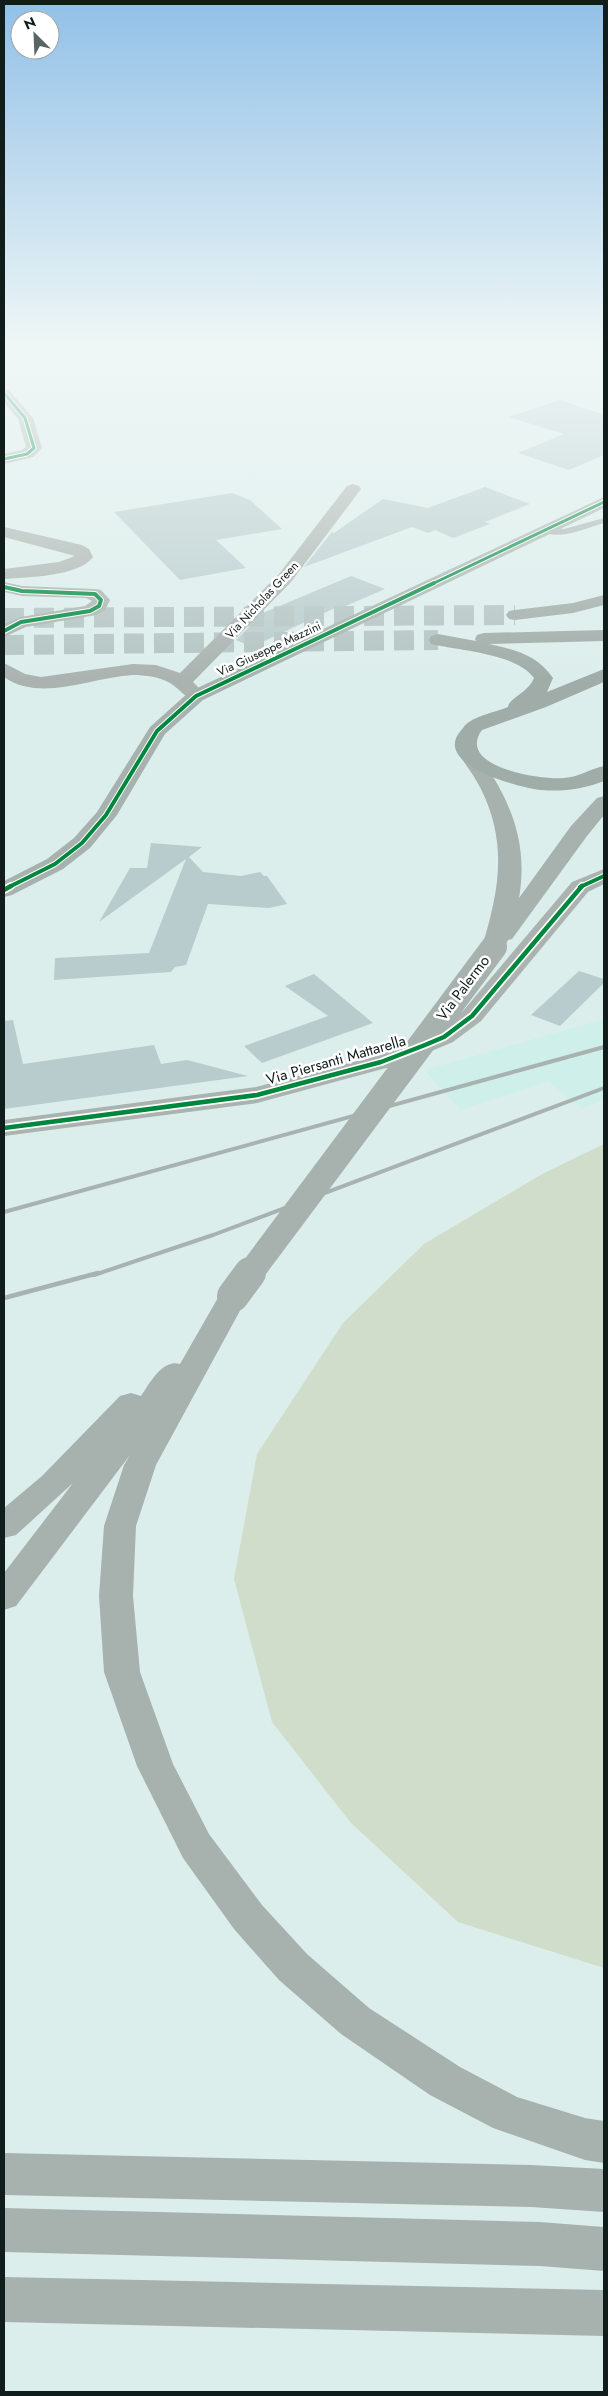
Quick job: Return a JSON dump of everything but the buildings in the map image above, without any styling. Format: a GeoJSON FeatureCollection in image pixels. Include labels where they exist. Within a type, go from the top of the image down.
{"type":"FeatureCollection","features":[{"type":"Feature","properties":{"kind":"main road","name":"Via Giuseppe Mazzini"},"geometry":{"type":"LineString","coordinates":[[4,890],[55,864],[82,843],[106,815],[157,731],[196,696],[604,502]]}},
{"type":"Feature","properties":{"kind":"main road"},"geometry":{"type":"LineString","coordinates":[[604,600],[573,608],[515,615],[604,616]]}},
{"type":"Feature","properties":{"kind":"main road"},"geometry":{"type":"LineString","coordinates":[[494,947],[508,894],[510,875],[505,829],[492,789],[465,749],[466,733],[475,726],[536,695],[542,688],[543,679],[538,670],[526,661],[510,654],[438,640],[604,635]]}},
{"type":"Feature","properties":{"kind":"main road"},"geometry":{"type":"LineString","coordinates":[[491,719],[539,703],[604,675]]}},
{"type":"Feature","properties":{"kind":"main road"},"geometry":{"type":"LineString","coordinates":[[470,756],[500,774],[540,784],[563,784],[583,781],[604,772]]}},
{"type":"Feature","properties":{"kind":"main road","name":"Via Palermo"},"geometry":{"type":"LineString","coordinates":[[233,1296],[579,831],[604,803]]}},
{"type":"Feature","properties":{"kind":"main road"},"geometry":{"type":"LineString","coordinates":[[4,1526],[53,1484],[84,1454],[233,1296]]}},
{"type":"Feature","properties":{"kind":"main road"},"geometry":{"type":"LineString","coordinates":[[4,1597],[233,1296]]}},
{"type":"Feature","properties":{"kind":"main road"},"geometry":{"type":"LineString","coordinates":[[233,1296],[140,1465],[120,1526],[116,1596],[122,1672],[155,1766],[196,1846],[248,1917],[293,1967],[355,2021],[445,2081],[508,2114],[604,2142]]}},
{"type":"Feature","properties":{"kind":"main road"},"geometry":{"type":"LineString","coordinates":[[4,2174],[531,2186],[604,2191]]}},
{"type":"Feature","properties":{"kind":"main road"},"geometry":{"type":"LineString","coordinates":[[4,2230],[540,2244],[604,2249]]}},
{"type":"Feature","properties":{"kind":"main road"},"geometry":{"type":"LineString","coordinates":[[4,2299],[604,2313]]}},
{"type":"Feature","properties":{"kind":"street","name":"Via Nicholas Green"},"geometry":{"type":"LineString","coordinates":[[183,681],[285,578],[353,489]]}},
{"type":"Feature","properties":{"kind":"street"},"geometry":{"type":"LineString","coordinates":[[4,532],[76,550],[83,553],[84,557],[80,562],[69,566],[4,574]]}},
{"type":"Feature","properties":{"kind":"street"},"geometry":{"type":"LineString","coordinates":[[4,587],[22,591],[95,594],[101,600],[99,606],[90,611],[21,622],[4,631]]}},
{"type":"Feature","properties":{"kind":"street"},"geometry":{"type":"LineString","coordinates":[[4,669],[12,683],[44,682],[122,670],[162,673],[183,681],[196,696]]}},
{"type":"Feature","properties":{"kind":"street","name":"Via Piersanti Mattarella"},"geometry":{"type":"LineString","coordinates":[[4,1128],[257,1095],[381,1062],[426,1046],[444,1037],[472,1016],[580,888],[604,876]]}},
{"type":"Feature","properties":{"kind":"lane"},"geometry":{"type":"LineString","coordinates":[[544,530],[564,532],[604,520]]}},
{"type":"Feature","properties":{"kind":"shaded area"},"geometry":{"type":"Polygon","coordinates":[[[604,1019],[604,1100],[582,1109],[548,1082],[460,1110],[424,1070],[604,1019]]]}},
{"type":"Feature","properties":{"kind":"shaded area"},"geometry":{"type":"Polygon","coordinates":[[[604,1144],[604,1968],[458,1922],[351,1823],[272,1722],[234,1579],[257,1454],[343,1323],[424,1244],[544,1173],[604,1144]]]}},
{"type":"Feature","properties":{"kind":"tunnel"},"geometry":{"type":"LineString","coordinates":[[4,618],[515,615]]}},
{"type":"Feature","properties":{"kind":"tunnel"},"geometry":{"type":"LineString","coordinates":[[4,645],[438,640]]}},
{"type":"Feature","properties":{"kind":"railway"},"geometry":{"type":"LineString","coordinates":[[4,1212],[604,1047]]}},
{"type":"Feature","properties":{"kind":"railway"},"geometry":{"type":"LineString","coordinates":[[94,1275],[213,1235],[604,1088]]}},
{"type":"Feature","properties":{"kind":"railway"},"geometry":{"type":"LineString","coordinates":[[4,1298],[98,1273]]}},
{"type":"Feature","properties":{"kind":"cycle path"},"geometry":{"type":"LineString","coordinates":[[4,459],[14,457]]}},
{"type":"Feature","properties":{"kind":"cycle path"},"geometry":{"type":"LineString","coordinates":[[4,890],[55,864],[82,843],[106,815],[157,731],[196,696],[604,502]]}},
{"type":"Feature","properties":{"kind":"cycle path"},"geometry":{"type":"LineString","coordinates":[[4,587],[22,591],[95,594],[101,600],[99,606],[90,611],[21,622],[4,631]]}},
{"type":"Feature","properties":{"kind":"cycle path"},"geometry":{"type":"LineString","coordinates":[[4,1128],[257,1095],[381,1062],[425,1045],[444,1037],[472,1016],[580,887],[604,876]]}}]}
